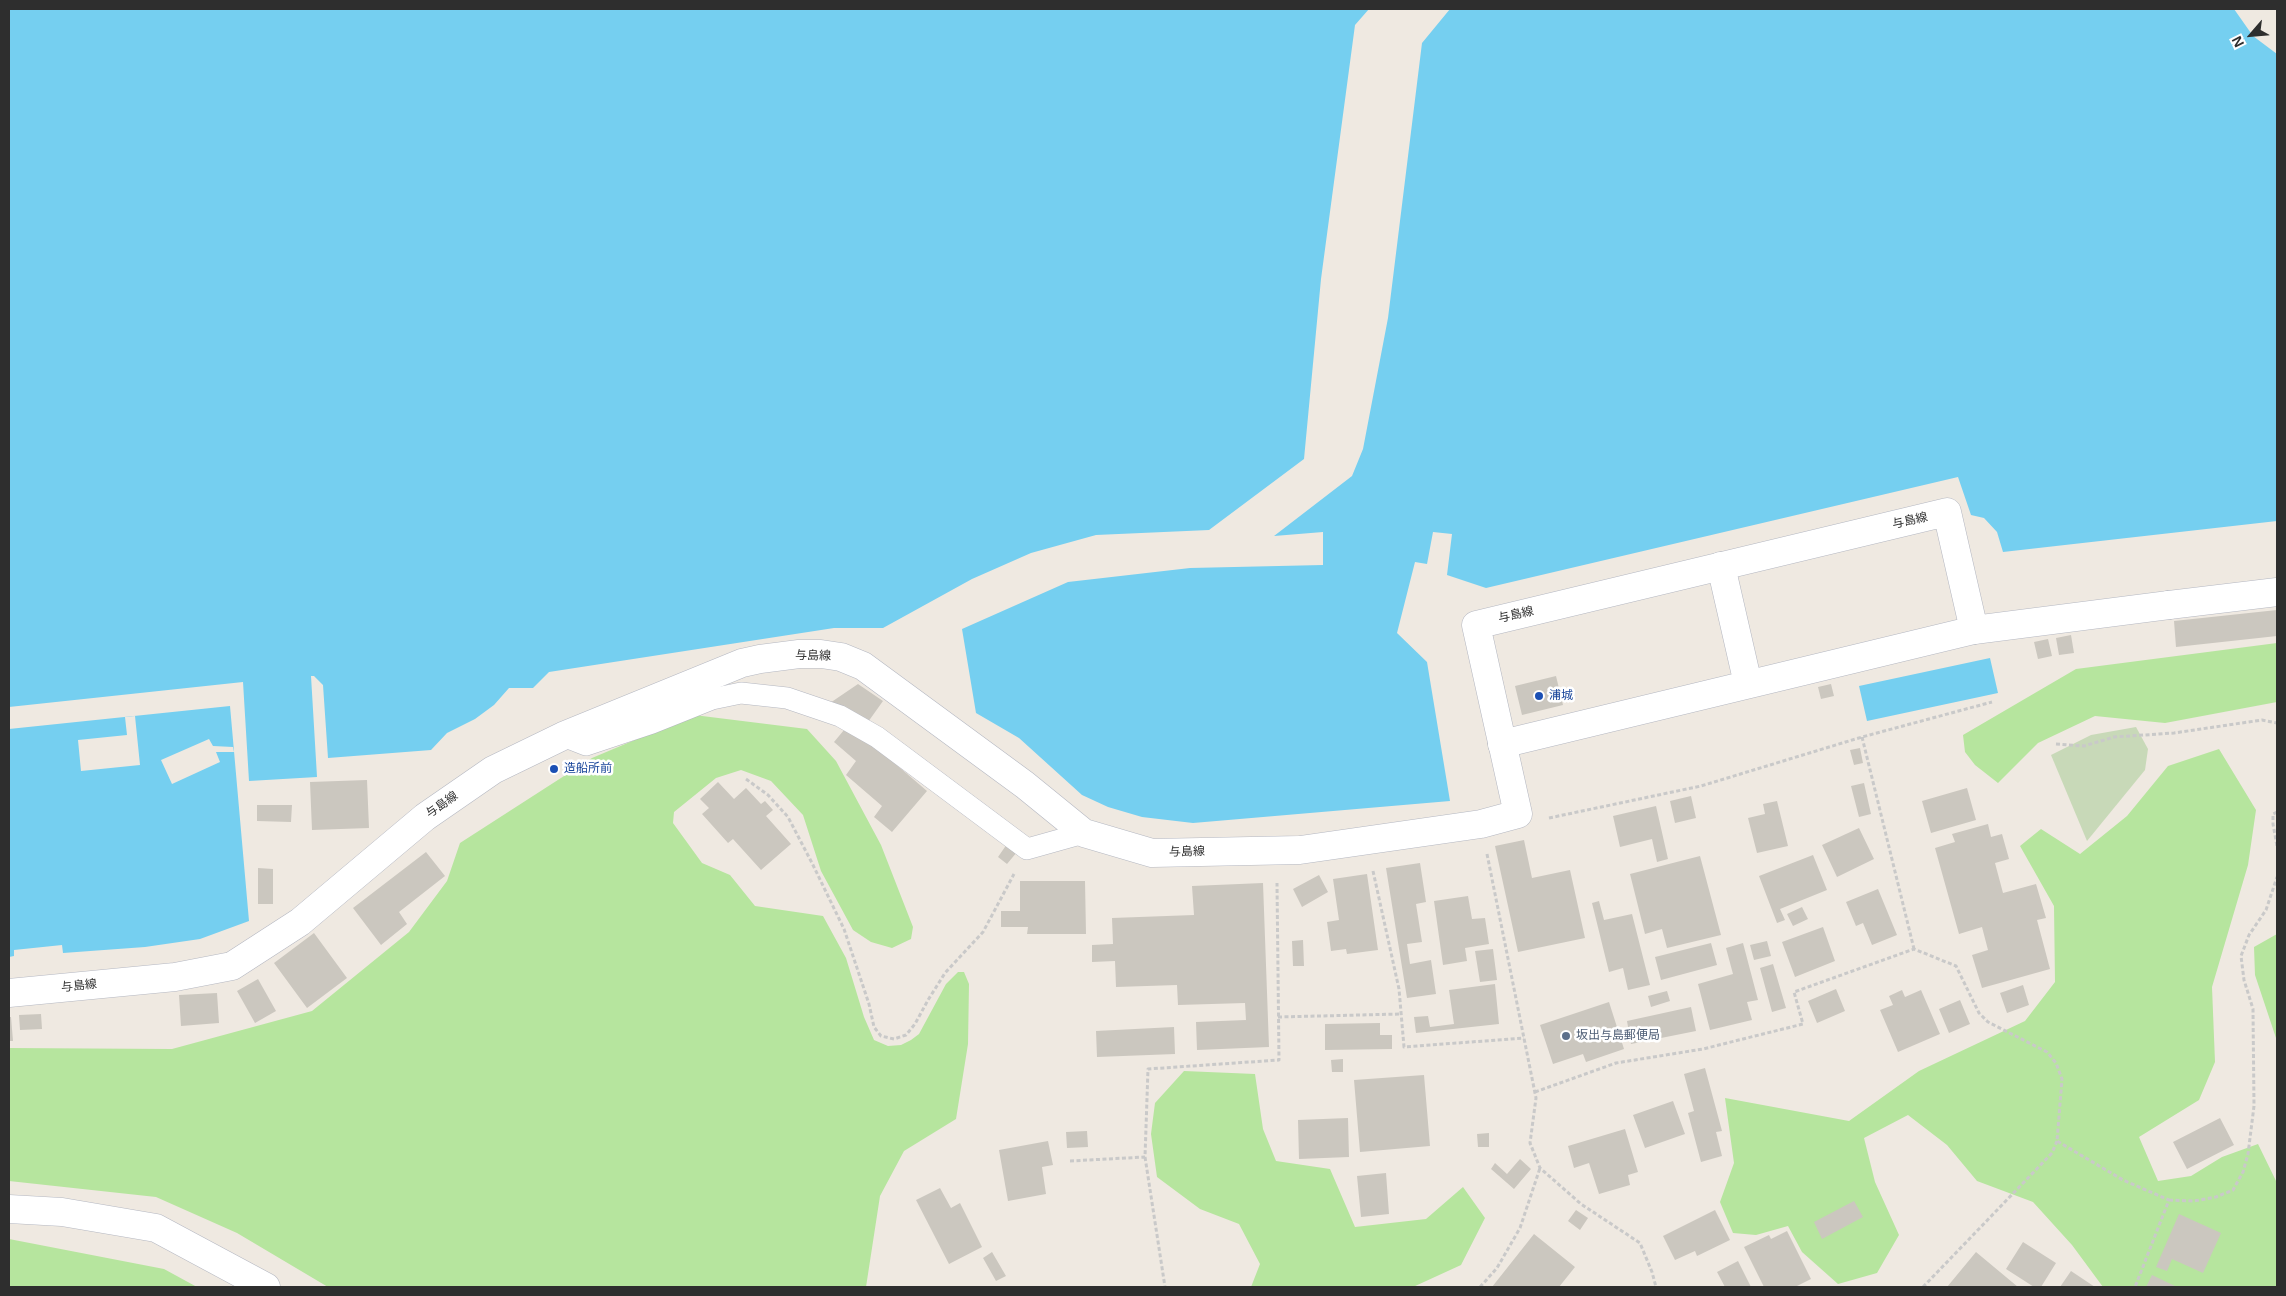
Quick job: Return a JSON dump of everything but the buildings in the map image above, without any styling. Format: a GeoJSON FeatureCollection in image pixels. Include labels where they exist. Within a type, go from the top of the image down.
{"type":"FeatureCollection","features":[{"type":"Feature","properties":{"kind":"main road","name":"与島線"},"geometry":{"type":"LineString","coordinates":[[9,993],[175,977],[232,966],[300,922],[425,817],[493,770],[563,736],[742,663],[799,654],[821,654],[841,657],[863,666],[1025,785],[1084,833],[1152,853],[1300,850],[1481,824],[1518,814],[1476,625],[1947,512],[1974,630]]}},
{"type":"Feature","properties":{"kind":"main road"},"geometry":{"type":"LineString","coordinates":[[1721,566],[1748,684]]}},
{"type":"Feature","properties":{"kind":"main road"},"geometry":{"type":"LineString","coordinates":[[1502,744],[1974,630],[2169,604],[2277,592]]}},
{"type":"Feature","properties":{"kind":"main road"},"geometry":{"type":"LineString","coordinates":[[9,1210],[62,1212],[156,1228],[266,1287]]}},
{"type":"Feature","properties":{"kind":"lane"},"geometry":{"type":"LineString","coordinates":[[563,736],[586,745],[652,723],[712,699],[741,694],[787,698],[840,716],[877,737],[1027,849],[1084,833]]}},
{"type":"Feature","properties":{"kind":"path"},"geometry":{"type":"LineString","coordinates":[[1518,814],[1534,821],[1701,786],[1862,737],[1992,702]]}},
{"type":"Feature","properties":{"kind":"path"},"geometry":{"type":"LineString","coordinates":[[2056,744],[2084,746],[2114,737],[2174,733],[2262,720],[2277,723]]}},
{"type":"Feature","properties":{"kind":"path"},"geometry":{"type":"LineString","coordinates":[[1862,737],[1914,948]]}},
{"type":"Feature","properties":{"kind":"path"},"geometry":{"type":"LineString","coordinates":[[746,779],[768,795],[788,817],[844,929],[869,1004],[874,1027],[881,1036],[894,1039],[906,1035],[915,1024],[945,973],[983,932],[1027,849]]}},
{"type":"Feature","properties":{"kind":"path"},"geometry":{"type":"LineString","coordinates":[[2277,812],[2273,814],[2273,824],[2277,846]]}},
{"type":"Feature","properties":{"kind":"path"},"geometry":{"type":"LineString","coordinates":[[1481,824],[1535,1092],[1530,1143],[1540,1168],[1581,1204],[1640,1243],[1656,1287]]}},
{"type":"Feature","properties":{"kind":"path"},"geometry":{"type":"LineString","coordinates":[[1366,840],[1399,989],[1404,1047],[1524,1038]]}},
{"type":"Feature","properties":{"kind":"path"},"geometry":{"type":"LineString","coordinates":[[1165,1287],[1145,1157],[1148,1068],[1280,1060],[1277,850]]}},
{"type":"Feature","properties":{"kind":"path"},"geometry":{"type":"LineString","coordinates":[[2057,1141],[2122,1180],[2169,1200],[2194,1201],[2216,1197],[2233,1190],[2243,1172],[2248,1154],[2254,1106],[2253,1009],[2244,980],[2241,956],[2249,935],[2266,910],[2277,878]]}},
{"type":"Feature","properties":{"kind":"path"},"geometry":{"type":"LineString","coordinates":[[1535,1092],[1616,1063],[1703,1049],[1803,1024],[1794,992],[1914,948],[1956,966],[1979,1013],[1988,1022],[2047,1052],[2056,1063],[2062,1079],[2057,1141],[2052,1153],[1923,1287]]}},
{"type":"Feature","properties":{"kind":"path"},"geometry":{"type":"LineString","coordinates":[[1278,1017],[1401,1014]]}},
{"type":"Feature","properties":{"kind":"path"},"geometry":{"type":"LineString","coordinates":[[1070,1160],[1145,1157]]}},
{"type":"Feature","properties":{"kind":"path"},"geometry":{"type":"LineString","coordinates":[[1480,1287],[1497,1268],[1520,1228],[1540,1168]]}},
{"type":"Feature","properties":{"kind":"path"},"geometry":{"type":"LineString","coordinates":[[2135,1287],[2169,1200]]}},
{"type":"Feature","properties":{"kind":"green space"},"geometry":{"type":"Polygon","coordinates":[[[2277,643],[2277,702],[2165,723],[2095,716],[2038,743],[1998,783],[1975,765],[1965,752],[1963,735],[2076,669],[2277,643]]]}},
{"type":"Feature","properties":{"kind":"green space"},"geometry":{"type":"Polygon","coordinates":[[[694,715],[807,729],[836,761],[881,845],[913,927],[911,939],[892,948],[871,942],[853,930],[821,871],[803,815],[771,781],[741,770],[716,778],[674,812],[673,823],[702,863],[730,875],[755,906],[823,916],[846,958],[864,1017],[874,1040],[888,1046],[901,1045],[911,1040],[919,1034],[946,984],[958,972],[964,972],[969,984],[968,1044],[956,1119],[904,1151],[880,1196],[866,1287],[328,1287],[237,1233],[156,1197],[9,1181],[9,1048],[172,1049],[312,1011],[409,932],[447,881],[460,843],[592,758],[694,715]]]}},
{"type":"Feature","properties":{"kind":"green space"},"geometry":{"type":"Polygon","coordinates":[[[2136,727],[2148,749],[2145,770],[2087,841],[2051,755],[2091,735],[2136,727]]]}},
{"type":"Feature","properties":{"kind":"green space"},"geometry":{"type":"Polygon","coordinates":[[[2219,749],[2256,810],[2248,865],[2212,987],[2215,1062],[2199,1100],[2139,1137],[2158,1181],[2191,1176],[2222,1157],[2258,1144],[2277,1183],[2277,1287],[2103,1287],[2072,1245],[2033,1202],[1977,1181],[1947,1145],[1908,1115],[1864,1138],[1875,1182],[1899,1235],[1877,1273],[1838,1284],[1802,1252],[1788,1226],[1756,1235],[1733,1233],[1720,1202],[1734,1163],[1725,1098],[1849,1121],[1919,1071],[2025,1021],[2055,982],[2054,906],[2020,846],[2041,829],[2080,854],[2127,816],[2168,766],[2219,749]]]}},
{"type":"Feature","properties":{"kind":"green space"},"geometry":{"type":"Polygon","coordinates":[[[2277,934],[2277,1041],[2255,975],[2254,947],[2277,934]]]}},
{"type":"Feature","properties":{"kind":"green space"},"geometry":{"type":"Polygon","coordinates":[[[1184,1071],[1255,1074],[1263,1129],[1276,1161],[1330,1169],[1355,1227],[1426,1219],[1463,1187],[1485,1218],[1461,1265],[1413,1287],[1251,1287],[1260,1264],[1239,1224],[1200,1209],[1157,1177],[1151,1134],[1155,1103],[1184,1071]]]}},
{"type":"Feature","properties":{"kind":"green space"},"geometry":{"type":"Polygon","coordinates":[[[9,1239],[164,1269],[197,1287],[9,1287],[9,1239]]]}},
{"type":"Feature","properties":{"kind":"water"},"geometry":{"type":"Polygon","coordinates":[[[9,9],[1369,9],[1355,25],[1321,279],[1304,459],[1209,530],[1096,535],[1031,553],[972,579],[883,628],[834,628],[549,672],[533,688],[509,688],[494,705],[475,719],[447,733],[431,750],[328,758],[323,685],[314,676],[311,676],[317,777],[249,781],[243,682],[9,707],[9,9]]]}},
{"type":"Feature","properties":{"kind":"water"},"geometry":{"type":"Polygon","coordinates":[[[1450,9],[2234,9],[2253,36],[2277,54],[2277,521],[2003,552],[1997,532],[1984,518],[1971,515],[1958,477],[1486,588],[1447,575],[1452,534],[1433,532],[1427,564],[1415,562],[1397,633],[1427,662],[1450,801],[1193,823],[1142,817],[1108,807],[1082,795],[1019,738],[976,713],[962,629],[1068,582],[1190,568],[1323,565],[1323,532],[1274,536],[1352,476],[1363,449],[1388,318],[1422,43],[1450,9]]]}},
{"type":"Feature","properties":{"kind":"water"},"geometry":{"type":"Polygon","coordinates":[[[1990,658],[1998,693],[1867,721],[1859,686],[1990,658]]]}},
{"type":"Feature","properties":{"kind":"water"},"geometry":{"type":"Polygon","coordinates":[[[230,706],[249,921],[200,939],[145,947],[63,953],[62,945],[14,950],[14,956],[9,957],[9,729],[230,706]]]}},
{"type":"Feature","properties":{"kind":"pier"},"geometry":{"type":"Polygon","coordinates":[[[135,716],[140,765],[81,771],[78,740],[127,735],[125,717],[135,716]]]}},
{"type":"Feature","properties":{"kind":"pier"},"geometry":{"type":"Polygon","coordinates":[[[209,739],[213,746],[233,747],[234,752],[216,752],[220,762],[172,784],[161,760],[209,739]]]}},
{"type":"Feature","properties":{"kind":"place","name":"浦城"},"geometry":{"type":"Point","coordinates":[1539,696]}},
{"type":"Feature","properties":{"kind":"place","name":"造船所前"},"geometry":{"type":"Point","coordinates":[554,769]}},
{"type":"Feature","properties":{"kind":"place","name":"坂出与島郵便局"},"geometry":{"type":"Point","coordinates":[1566,1036]}}]}
